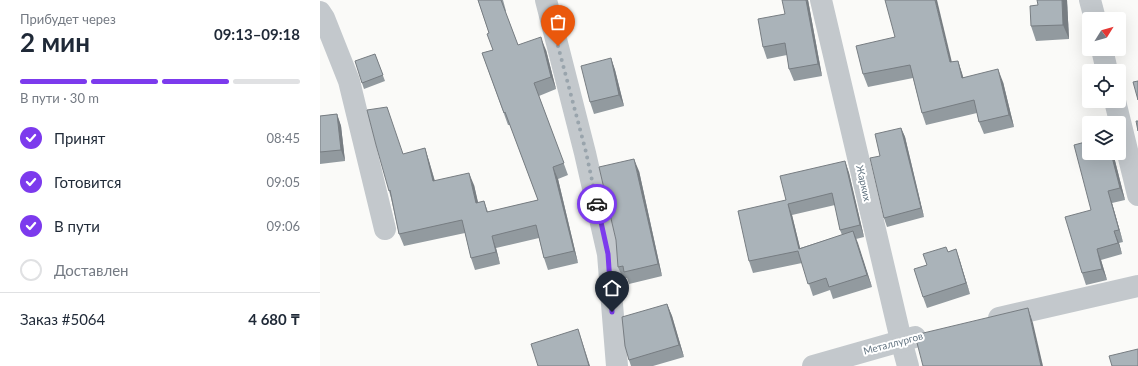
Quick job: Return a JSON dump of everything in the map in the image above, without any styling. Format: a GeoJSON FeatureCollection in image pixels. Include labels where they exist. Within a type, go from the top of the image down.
{"type":"FeatureCollection","features":[{"type":"Feature","properties":{"kind":"street"},"geometry":{"type":"LineString","coordinates":[[546,0],[586,152],[608,254],[617,366]]}},
{"type":"Feature","properties":{"kind":"street","name":"Жарких"},"geometry":{"type":"LineString","coordinates":[[820,0],[908,366]]}},
{"type":"Feature","properties":{"kind":"street"},"geometry":{"type":"LineString","coordinates":[[1090,0],[1093,12]]}},
{"type":"Feature","properties":{"kind":"street"},"geometry":{"type":"LineString","coordinates":[[320,12],[324,18],[349,81],[385,229]]}},
{"type":"Feature","properties":{"kind":"street"},"geometry":{"type":"LineString","coordinates":[[1117,108],[1138,195]]}},
{"type":"Feature","properties":{"kind":"street"},"geometry":{"type":"LineString","coordinates":[[977,323],[1138,286]]}},
{"type":"Feature","properties":{"kind":"street","name":"Металлургов"},"geometry":{"type":"LineString","coordinates":[[813,366],[901,340],[931,333]]}},
{"type":"Feature","properties":{"kind":"building"},"geometry":{"type":"Polygon","coordinates":[[[478,0],[501,0],[518,45],[541,37],[551,77],[534,83],[564,163],[553,167],[574,251],[544,258],[536,225],[492,236],[496,252],[471,258],[462,220],[399,234],[390,190],[389,191],[367,110],[387,107],[403,154],[425,148],[433,181],[469,173],[476,203],[484,201],[487,212],[538,200],[482,53],[493,50],[478,0]]]}},
{"type":"Feature","properties":{"kind":"building"},"geometry":{"type":"Polygon","coordinates":[[[782,0],[806,0],[818,64],[789,69],[785,43],[763,47],[758,19],[785,14],[782,0]]]}},
{"type":"Feature","properties":{"kind":"building"},"geometry":{"type":"Polygon","coordinates":[[[885,0],[935,0],[950,62],[958,61],[962,78],[998,69],[1009,115],[979,122],[974,100],[922,113],[910,65],[863,74],[856,46],[895,37],[885,0]]]}},
{"type":"Feature","properties":{"kind":"building"},"geometry":{"type":"Polygon","coordinates":[[[1037,0],[1062,0],[1063,25],[1031,26],[1030,6],[1038,5],[1037,0]]]}},
{"type":"Feature","properties":{"kind":"building"},"geometry":{"type":"Polygon","coordinates":[[[375,54],[383,75],[362,83],[355,61],[375,54]]]}},
{"type":"Feature","properties":{"kind":"building"},"geometry":{"type":"Polygon","coordinates":[[[611,58],[619,95],[590,102],[581,66],[611,58]]]}},
{"type":"Feature","properties":{"kind":"building"},"geometry":{"type":"Polygon","coordinates":[[[1138,81],[1138,100],[1133,82],[1138,81]]]}},
{"type":"Feature","properties":{"kind":"building"},"geometry":{"type":"Polygon","coordinates":[[[337,114],[341,150],[320,152],[320,116],[337,114]]]}},
{"type":"Feature","properties":{"kind":"building"},"geometry":{"type":"Polygon","coordinates":[[[901,128],[921,208],[884,218],[870,158],[880,156],[875,134],[901,128]]]}},
{"type":"Feature","properties":{"kind":"building"},"geometry":{"type":"Polygon","coordinates":[[[1082,143],[1082,160],[1113,160],[1120,188],[1108,191],[1119,230],[1114,231],[1118,243],[1097,249],[1102,269],[1082,273],[1065,217],[1091,210],[1074,145],[1082,143]]]}},
{"type":"Feature","properties":{"kind":"building"},"geometry":{"type":"Polygon","coordinates":[[[634,159],[658,264],[624,272],[623,266],[618,267],[616,240],[599,167],[634,159]]]}},
{"type":"Feature","properties":{"kind":"building"},"geometry":{"type":"Polygon","coordinates":[[[845,161],[860,225],[840,230],[832,193],[788,204],[799,249],[853,231],[867,275],[829,287],[826,278],[808,284],[798,251],[749,261],[738,211],[786,200],[780,176],[845,161]]]}},
{"type":"Feature","properties":{"kind":"building"},"geometry":{"type":"Polygon","coordinates":[[[946,247],[948,252],[956,249],[966,283],[923,297],[914,269],[927,265],[923,254],[946,247]]]}},
{"type":"Feature","properties":{"kind":"building"},"geometry":{"type":"Polygon","coordinates":[[[667,304],[679,345],[629,360],[625,346],[622,317],[667,304]]]}},
{"type":"Feature","properties":{"kind":"building"},"geometry":{"type":"Polygon","coordinates":[[[1028,308],[1041,366],[923,366],[915,335],[1028,308]]]}},
{"type":"Feature","properties":{"kind":"building"},"geometry":{"type":"Polygon","coordinates":[[[578,329],[589,366],[538,366],[531,344],[578,329]]]}},
{"type":"Feature","properties":{"kind":"building"},"geometry":{"type":"Polygon","coordinates":[[[1138,349],[1138,366],[1112,366],[1109,356],[1138,349]]]}},
{"type":"Feature","properties":{"kind":"way so far"},"geometry":{"type":"LineString","coordinates":[[558,46],[586,152],[597,204]]}},
{"type":"Feature","properties":{"kind":"route"},"geometry":{"type":"LineString","coordinates":[[597,204],[608,254],[612,312]]}}]}
